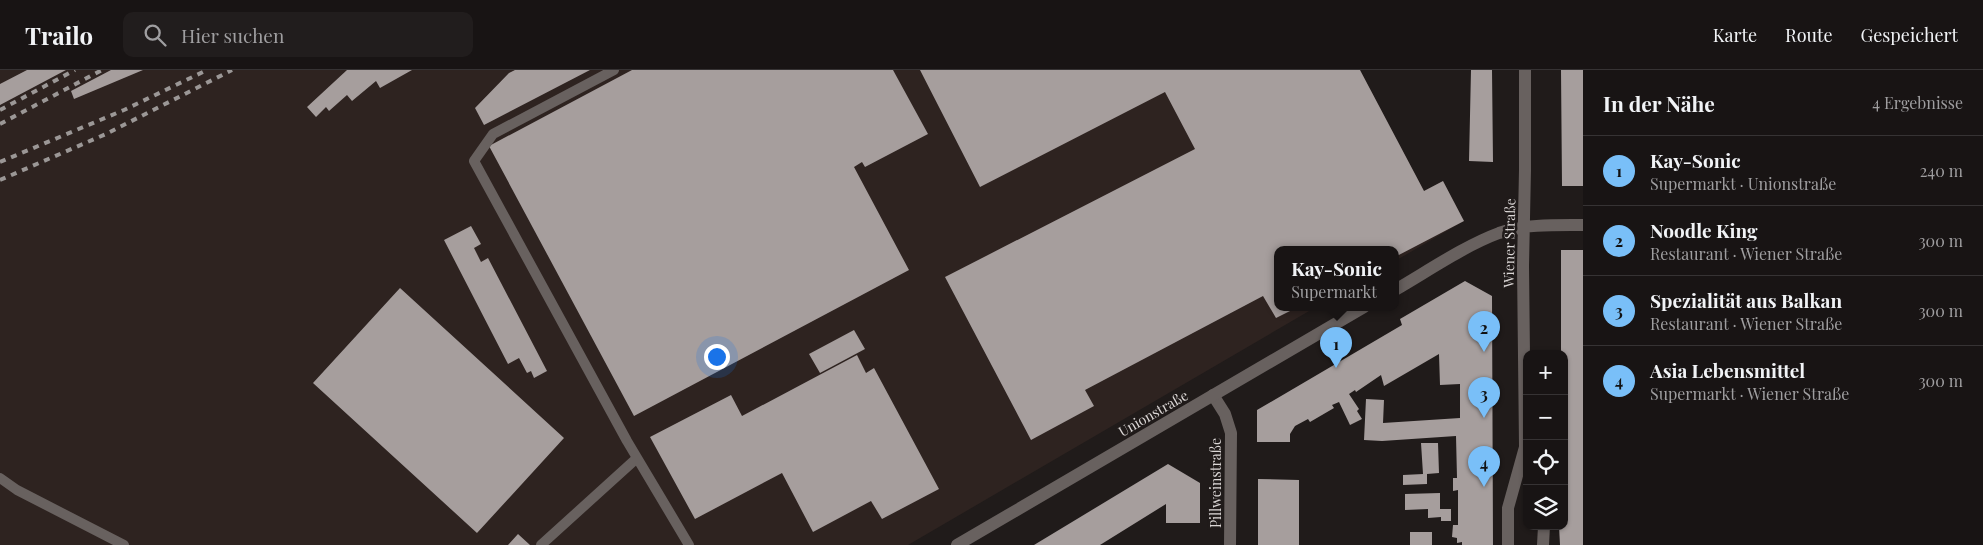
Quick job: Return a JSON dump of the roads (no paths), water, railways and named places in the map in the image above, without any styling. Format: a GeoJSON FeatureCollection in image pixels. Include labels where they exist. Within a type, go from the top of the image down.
{"type":"FeatureCollection","features":[{"type":"Feature","properties":{"kind":"main road","name":"Wiener Straße"},"geometry":{"type":"LineString","coordinates":[[1525,70],[1523,388],[1526,440]]}},
{"type":"Feature","properties":{"kind":"main road"},"geometry":{"type":"LineString","coordinates":[[1399,288],[1481,241],[1501,233],[1524,228],[1583,225]]}},
{"type":"Feature","properties":{"kind":"main road","name":"Unionstraße"},"geometry":{"type":"LineString","coordinates":[[956,545],[1357,311]]}},
{"type":"Feature","properties":{"kind":"main road","name":"Pillweinstraße"},"geometry":{"type":"LineString","coordinates":[[1213,395],[1225,414],[1231,433],[1230,545]]}},
{"type":"Feature","properties":{"kind":"main road","name":"Wiener Straße"},"geometry":{"type":"LineString","coordinates":[[1508,545],[1508,508],[1523,459]]}},
{"type":"Feature","properties":{"kind":"main road"},"geometry":{"type":"LineString","coordinates":[[1544,530],[1544,545]]}},
{"type":"Feature","properties":{"kind":"lane"},"geometry":{"type":"LineString","coordinates":[[614,70],[492,134],[474,161],[637,458],[688,545]]}},
{"type":"Feature","properties":{"kind":"lane"},"geometry":{"type":"LineString","coordinates":[[540,545],[637,458]]}},
{"type":"Feature","properties":{"kind":"lane"},"geometry":{"type":"LineString","coordinates":[[0,478],[17,490],[124,545]]}},
{"type":"Feature","properties":{"kind":"railway"},"geometry":{"type":"LineString","coordinates":[[0,110],[75,70]]}},
{"type":"Feature","properties":{"kind":"railway"},"geometry":{"type":"LineString","coordinates":[[0,124],[102,70]]}},
{"type":"Feature","properties":{"kind":"railway"},"geometry":{"type":"LineString","coordinates":[[0,162],[124,110],[207,70]]}},
{"type":"Feature","properties":{"kind":"railway"},"geometry":{"type":"LineString","coordinates":[[0,180],[106,134],[232,70]]}},
{"type":"Feature","properties":{"kind":"place","name":"Noodle King"},"geometry":{"type":"Point","coordinates":[1484,352]}},
{"type":"Feature","properties":{"kind":"place","name":"Kay-Sonic"},"geometry":{"type":"Point","coordinates":[1336,368]}},
{"type":"Feature","properties":{"kind":"place","name":"Spezialität aus Balkan"},"geometry":{"type":"Point","coordinates":[1484,418]}},
{"type":"Feature","properties":{"kind":"place","name":"Asia Lebensmittel"},"geometry":{"type":"Point","coordinates":[1484,487]}}]}
